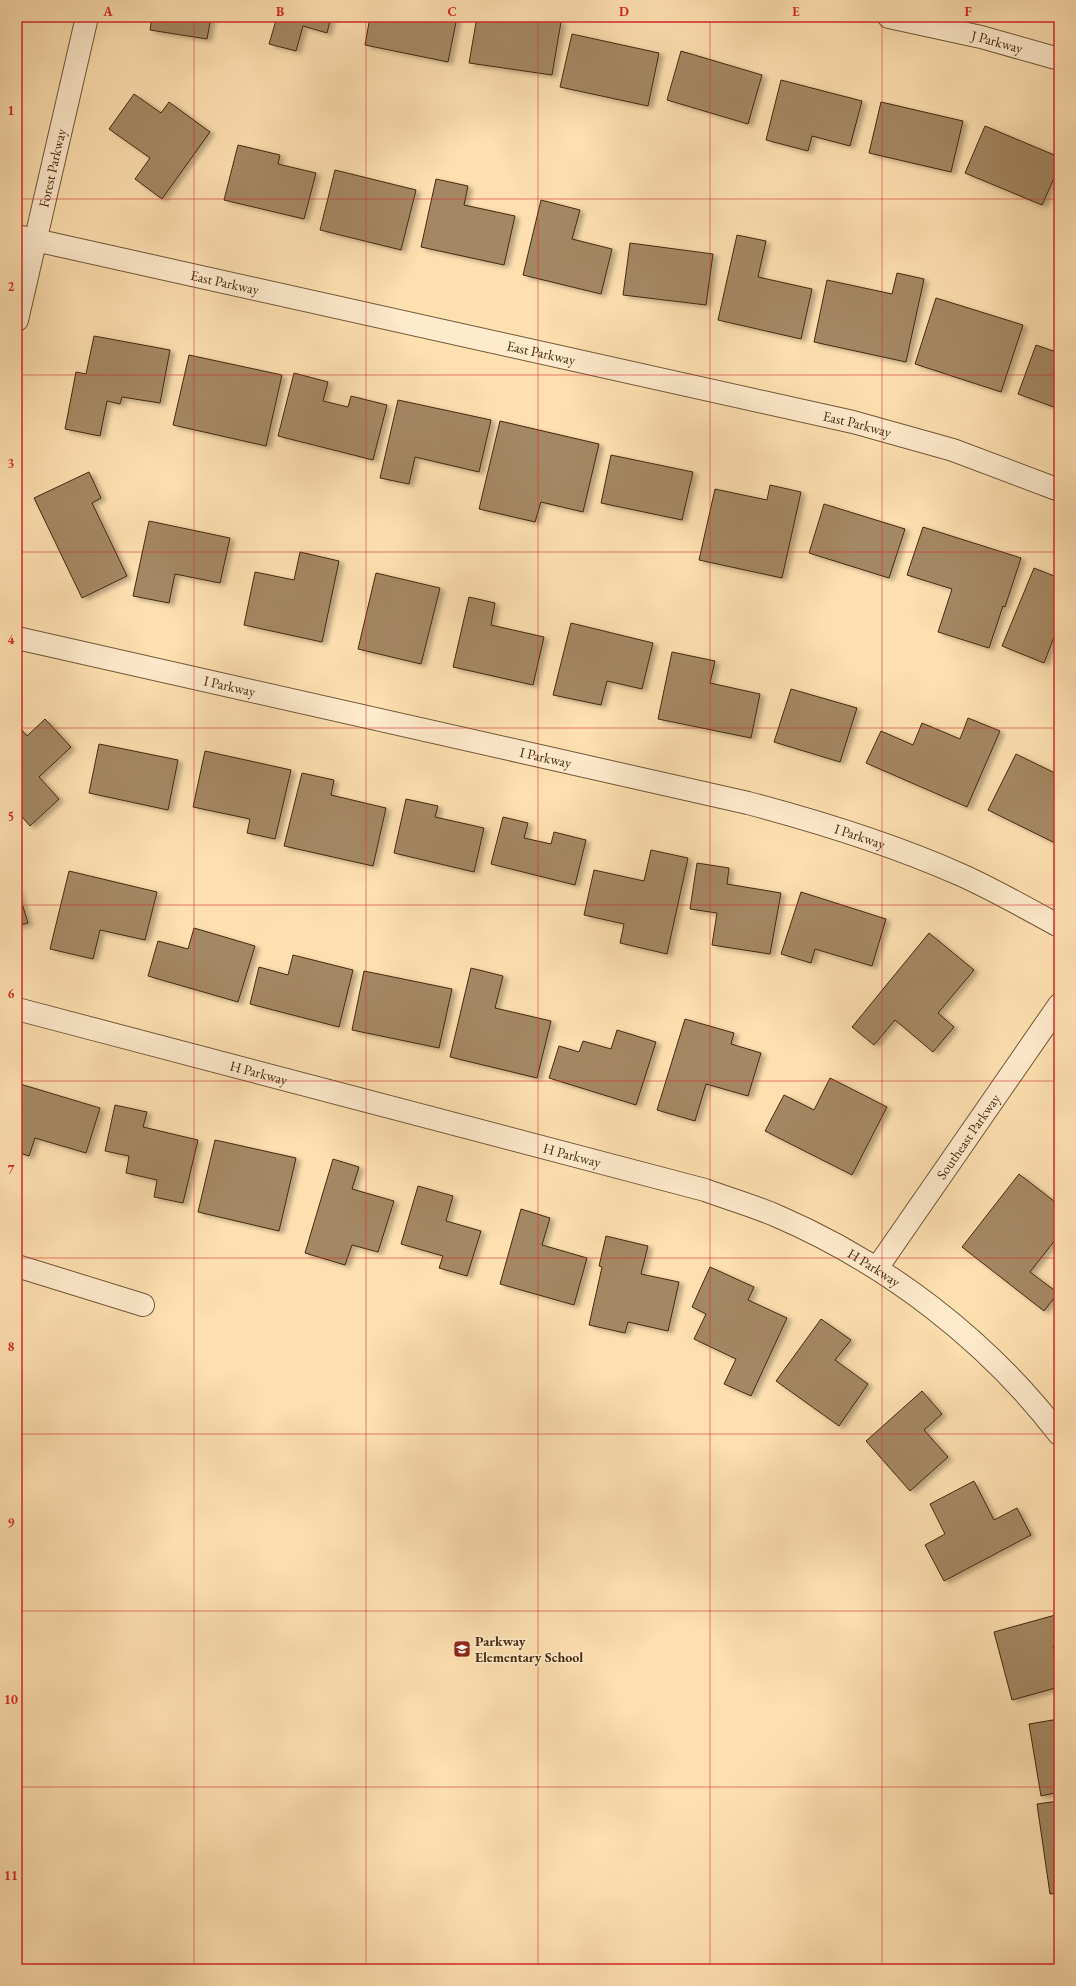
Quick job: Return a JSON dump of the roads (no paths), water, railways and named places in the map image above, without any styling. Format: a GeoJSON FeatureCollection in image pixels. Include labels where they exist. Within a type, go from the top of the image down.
{"type":"FeatureCollection","features":[{"type":"Feature","properties":{"kind":"street","name":"Forest Parkway"},"geometry":{"type":"LineString","coordinates":[[17,320],[26,238],[87,17]]}},
{"type":"Feature","properties":{"kind":"street","name":"J Parkway"},"geometry":{"type":"LineString","coordinates":[[889,17],[981,37],[1059,59]]}},
{"type":"Feature","properties":{"kind":"street","name":"East Parkway"},"geometry":{"type":"LineString","coordinates":[[26,238],[853,422],[953,450],[1059,490]]}},
{"type":"Feature","properties":{"kind":"street","name":"I Parkway"},"geometry":{"type":"LineString","coordinates":[[17,638],[748,803],[818,821],[890,846],[960,874],[1059,926]]}},
{"type":"Feature","properties":{"kind":"street","name":"Southeast Parkway"},"geometry":{"type":"LineString","coordinates":[[877,1268],[1059,1005]]}},
{"type":"Feature","properties":{"kind":"street","name":"H Parkway"},"geometry":{"type":"LineString","coordinates":[[17,1009],[706,1190],[776,1215],[810,1231],[877,1268],[926,1302],[984,1350],[1035,1404],[1059,1434]]}},
{"type":"Feature","properties":{"kind":"street"},"geometry":{"type":"LineString","coordinates":[[17,1266],[143,1305]]}},
{"type":"Feature","properties":{"kind":"place","name":"Parkway Elementary School"},"geometry":{"type":"Point","coordinates":[462,1649]}}]}
